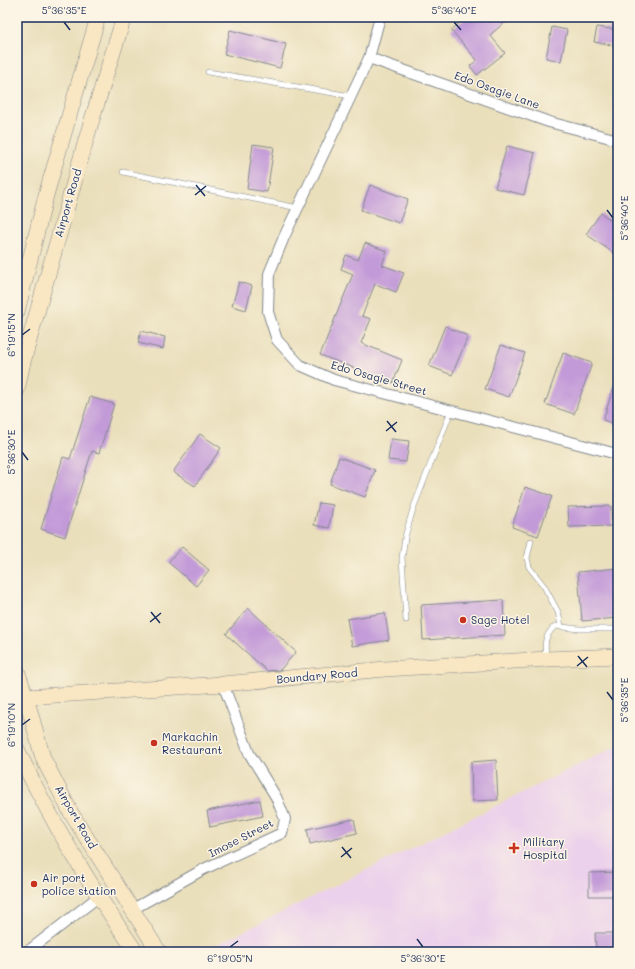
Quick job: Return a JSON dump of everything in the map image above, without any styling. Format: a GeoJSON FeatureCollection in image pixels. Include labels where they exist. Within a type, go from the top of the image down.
{"type":"FeatureCollection","features":[{"type":"Feature","properties":{"kind":"main road","name":"Airport Road"},"geometry":{"type":"LineString","coordinates":[[17,312],[19,295],[46,195],[98,17]]}},
{"type":"Feature","properties":{"kind":"main road","name":"Airport Road"},"geometry":{"type":"LineString","coordinates":[[17,390],[23,362],[87,134],[124,17]]}},
{"type":"Feature","properties":{"kind":"main road","name":"Boundary Road"},"geometry":{"type":"LineString","coordinates":[[22,700],[385,670],[546,659],[618,656]]}},
{"type":"Feature","properties":{"kind":"main road","name":"Airport Road"},"geometry":{"type":"LineString","coordinates":[[17,670],[22,700],[43,758],[71,813],[159,952]]}},
{"type":"Feature","properties":{"kind":"main road","name":"Airport Road"},"geometry":{"type":"LineString","coordinates":[[17,749],[20,764],[60,834],[98,897],[136,952]]}},
{"type":"Feature","properties":{"kind":"street","name":"Edo Osagie Street"},"geometry":{"type":"LineString","coordinates":[[380,17],[370,58],[284,237],[269,274],[268,312],[277,340],[300,365],[334,380],[613,453]]}},
{"type":"Feature","properties":{"kind":"street","name":"Edo Osagie Lane"},"geometry":{"type":"LineString","coordinates":[[370,58],[549,122],[618,140]]}},
{"type":"Feature","properties":{"kind":"street","name":"Imose Street"},"geometry":{"type":"LineString","coordinates":[[133,909],[204,869],[282,833],[285,819],[276,797],[249,753],[223,684]]}},
{"type":"Feature","properties":{"kind":"street"},"geometry":{"type":"LineString","coordinates":[[27,952],[98,897]]}},
{"type":"Feature","properties":{"kind":"lane"},"geometry":{"type":"LineString","coordinates":[[208,72],[351,96]]}},
{"type":"Feature","properties":{"kind":"lane"},"geometry":{"type":"LineString","coordinates":[[123,172],[298,208]]}},
{"type":"Feature","properties":{"kind":"lane"},"geometry":{"type":"LineString","coordinates":[[406,620],[402,558],[405,537],[413,510],[451,411]]}},
{"type":"Feature","properties":{"kind":"lane"},"geometry":{"type":"LineString","coordinates":[[531,541],[527,558],[529,567],[544,586],[558,612],[561,626]]}},
{"type":"Feature","properties":{"kind":"lane"},"geometry":{"type":"LineString","coordinates":[[546,659],[544,641],[548,632],[555,626],[579,629],[618,629]]}},
{"type":"Feature","properties":{"kind":"shaded area","name":"Military Hospital"},"geometry":{"type":"Polygon","coordinates":[[[618,745],[618,952],[202,952],[618,745]]]}},
{"type":"Feature","properties":{"kind":"building"},"geometry":{"type":"Polygon","coordinates":[[[467,17],[511,17],[490,35],[505,53],[477,75],[470,66],[477,60],[451,30],[467,17]]]}},
{"type":"Feature","properties":{"kind":"building"},"geometry":{"type":"Polygon","coordinates":[[[552,27],[567,30],[561,61],[546,58],[552,27]]]}},
{"type":"Feature","properties":{"kind":"building"},"geometry":{"type":"Polygon","coordinates":[[[597,27],[618,30],[618,46],[594,42],[597,27]]]}},
{"type":"Feature","properties":{"kind":"building"},"geometry":{"type":"Polygon","coordinates":[[[230,30],[286,44],[280,68],[224,54],[230,30]]]}},
{"type":"Feature","properties":{"kind":"building"},"geometry":{"type":"Polygon","coordinates":[[[253,144],[274,147],[267,192],[247,189],[253,144]]]}},
{"type":"Feature","properties":{"kind":"building"},"geometry":{"type":"Polygon","coordinates":[[[507,146],[535,153],[524,195],[495,188],[507,146]]]}},
{"type":"Feature","properties":{"kind":"building"},"geometry":{"type":"Polygon","coordinates":[[[370,185],[408,199],[399,223],[361,210],[370,185]]]}},
{"type":"Feature","properties":{"kind":"building"},"geometry":{"type":"Polygon","coordinates":[[[601,213],[618,225],[618,256],[586,234],[601,213]]]}},
{"type":"Feature","properties":{"kind":"building"},"geometry":{"type":"Polygon","coordinates":[[[365,243],[387,251],[382,265],[404,273],[396,292],[375,284],[362,316],[371,319],[361,343],[402,360],[393,383],[320,355],[353,274],[341,269],[346,255],[358,260],[365,243]]]}},
{"type":"Feature","properties":{"kind":"building"},"geometry":{"type":"Polygon","coordinates":[[[239,282],[252,286],[246,310],[232,306],[239,282]]]}},
{"type":"Feature","properties":{"kind":"building"},"geometry":{"type":"Polygon","coordinates":[[[445,326],[468,336],[452,375],[429,366],[445,326]]]}},
{"type":"Feature","properties":{"kind":"building"},"geometry":{"type":"Polygon","coordinates":[[[141,331],[165,337],[163,349],[138,343],[141,331]]]}},
{"type":"Feature","properties":{"kind":"building"},"geometry":{"type":"Polygon","coordinates":[[[501,345],[525,353],[509,397],[485,389],[501,345]]]}},
{"type":"Feature","properties":{"kind":"building"},"geometry":{"type":"Polygon","coordinates":[[[563,353],[592,363],[574,414],[545,404],[563,353]]]}},
{"type":"Feature","properties":{"kind":"building"},"geometry":{"type":"Polygon","coordinates":[[[616,380],[618,380],[618,425],[603,420],[616,380]]]}},
{"type":"Feature","properties":{"kind":"building"},"geometry":{"type":"Polygon","coordinates":[[[90,397],[114,404],[99,453],[92,451],[65,537],[41,529],[63,457],[70,459],[90,397]]]}},
{"type":"Feature","properties":{"kind":"building"},"geometry":{"type":"Polygon","coordinates":[[[200,434],[221,448],[195,486],[173,472],[200,434]]]}},
{"type":"Feature","properties":{"kind":"building"},"geometry":{"type":"Polygon","coordinates":[[[391,439],[409,441],[406,462],[388,460],[391,439]]]}},
{"type":"Feature","properties":{"kind":"building"},"geometry":{"type":"Polygon","coordinates":[[[339,457],[375,470],[365,497],[330,484],[339,457]]]}},
{"type":"Feature","properties":{"kind":"building"},"geometry":{"type":"Polygon","coordinates":[[[525,487],[552,496],[538,536],[512,527],[525,487]]]}},
{"type":"Feature","properties":{"kind":"building"},"geometry":{"type":"Polygon","coordinates":[[[319,503],[333,505],[329,528],[314,525],[319,503]]]}},
{"type":"Feature","properties":{"kind":"building"},"geometry":{"type":"Polygon","coordinates":[[[611,506],[612,526],[569,527],[568,507],[611,506]]]}},
{"type":"Feature","properties":{"kind":"building"},"geometry":{"type":"Polygon","coordinates":[[[182,547],[209,570],[196,586],[168,562],[182,547]]]}},
{"type":"Feature","properties":{"kind":"building"},"geometry":{"type":"Polygon","coordinates":[[[618,568],[618,618],[582,621],[578,572],[618,568]]]}},
{"type":"Feature","properties":{"kind":"building","name":"Sage Hotel"},"geometry":{"type":"Polygon","coordinates":[[[503,600],[505,635],[423,640],[421,605],[503,600]]]}},
{"type":"Feature","properties":{"kind":"building"},"geometry":{"type":"Polygon","coordinates":[[[248,608],[296,652],[280,670],[267,671],[226,634],[248,608]]]}},
{"type":"Feature","properties":{"kind":"building"},"geometry":{"type":"Polygon","coordinates":[[[385,613],[389,640],[352,646],[347,619],[385,613]]]}},
{"type":"Feature","properties":{"kind":"building"},"geometry":{"type":"Polygon","coordinates":[[[496,760],[498,800],[472,801],[471,762],[496,760]]]}},
{"type":"Feature","properties":{"kind":"building"},"geometry":{"type":"Polygon","coordinates":[[[260,800],[263,816],[210,827],[207,811],[260,800]]]}},
{"type":"Feature","properties":{"kind":"building"},"geometry":{"type":"Polygon","coordinates":[[[354,819],[357,833],[310,844],[307,829],[354,819]]]}},
{"type":"Feature","properties":{"kind":"building"},"geometry":{"type":"Polygon","coordinates":[[[618,872],[618,896],[589,896],[589,873],[618,872]]]}},
{"type":"Feature","properties":{"kind":"building"},"geometry":{"type":"Polygon","coordinates":[[[595,933],[618,933],[618,952],[596,952],[595,933]]]}},
{"type":"Feature","properties":{"kind":"place","name":"Sage Hotel"},"geometry":{"type":"Point","coordinates":[463,620]}},
{"type":"Feature","properties":{"kind":"place","name":"Markachin Restaurant"},"geometry":{"type":"Point","coordinates":[154,743]}},
{"type":"Feature","properties":{"kind":"place","name":"Military Hospital"},"geometry":{"type":"Point","coordinates":[514,848]}},
{"type":"Feature","properties":{"kind":"place","name":"Air port police station"},"geometry":{"type":"Point","coordinates":[34,884]}}]}
